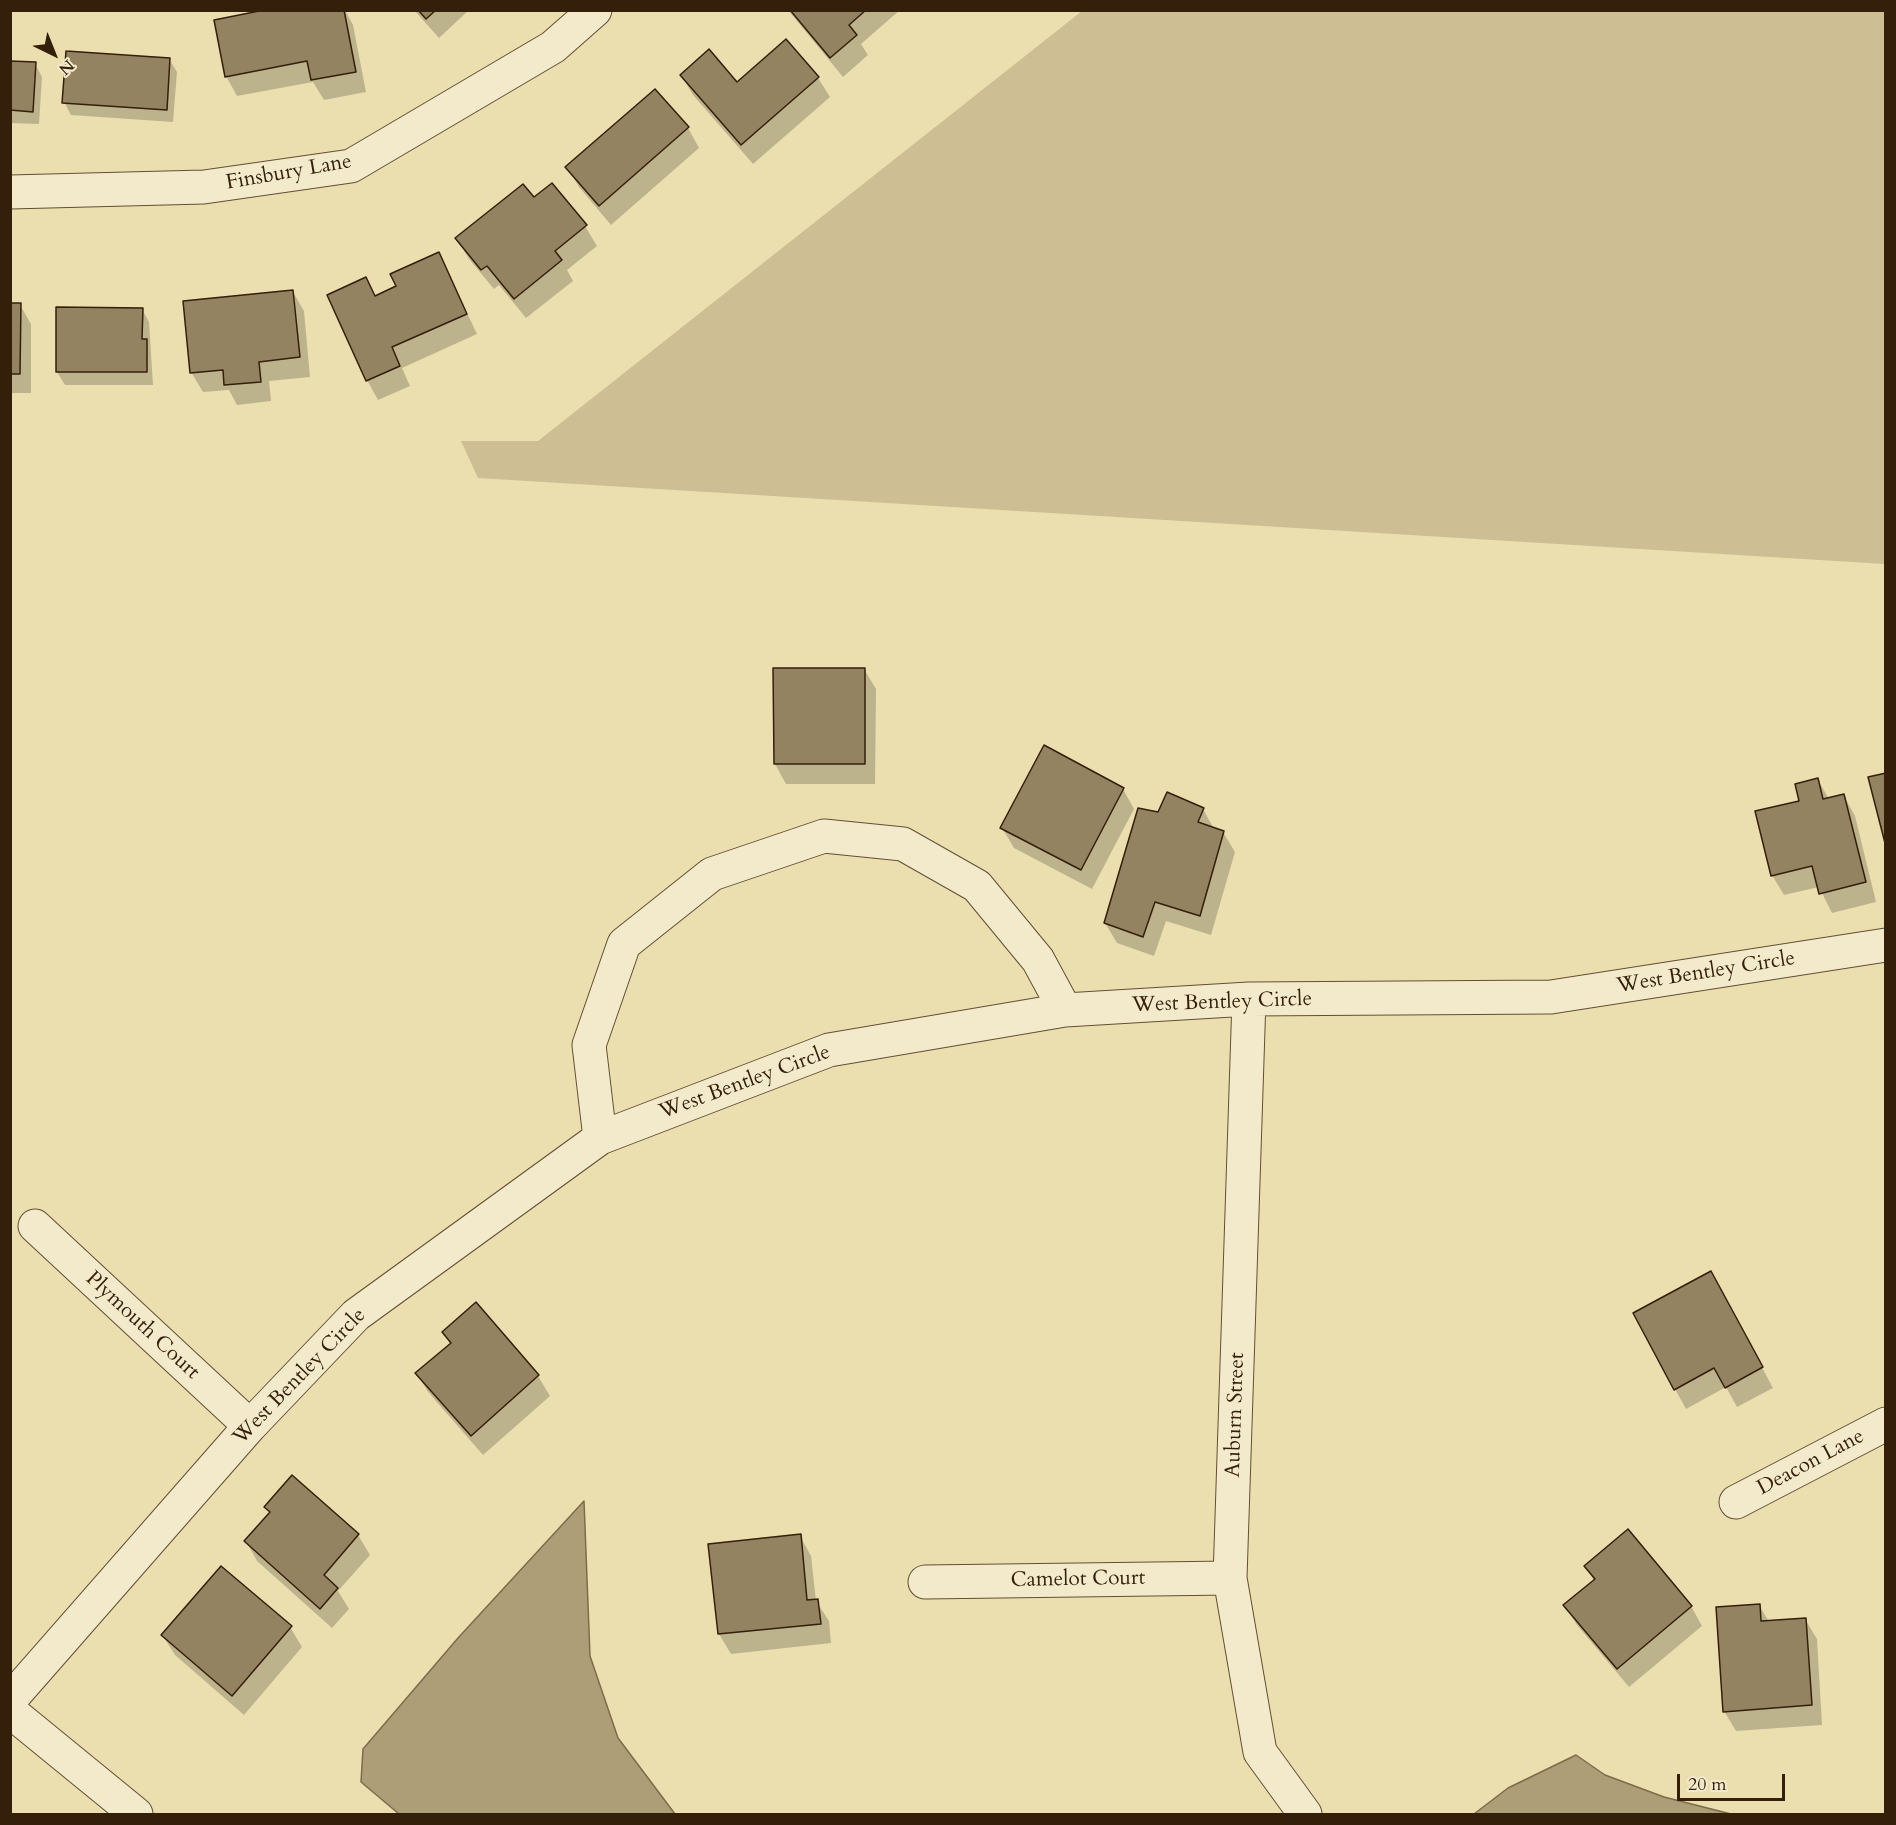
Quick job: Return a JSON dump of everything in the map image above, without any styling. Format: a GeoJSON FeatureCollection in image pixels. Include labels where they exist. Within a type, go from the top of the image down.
{"type":"FeatureCollection","features":[{"type":"Feature","properties":{"kind":"street","name":"Finsbury Lane"},"geometry":{"type":"LineString","coordinates":[[10,192],[204,187],[351,166],[553,47],[595,10]]}},
{"type":"Feature","properties":{"kind":"street"},"geometry":{"type":"LineString","coordinates":[[600,1138],[589,1045],[624,944],[712,874],[824,836],[903,844],[977,886],[1038,960],[1065,1010]]}},
{"type":"Feature","properties":{"kind":"street","name":"West Bentley Circle"},"geometry":{"type":"LineString","coordinates":[[10,1700],[250,1426],[356,1315],[600,1138],[829,1050],[1065,1010],[1249,999],[1551,997],[1886,945]]}},
{"type":"Feature","properties":{"kind":"street","name":"Auburn Street"},"geometry":{"type":"LineString","coordinates":[[1249,999],[1230,1578],[1260,1752],[1305,1815]]}},
{"type":"Feature","properties":{"kind":"street","name":"Plymouth Court"},"geometry":{"type":"LineString","coordinates":[[35,1226],[250,1426]]}},
{"type":"Feature","properties":{"kind":"street","name":"Deacon Lane"},"geometry":{"type":"LineString","coordinates":[[1736,1502],[1886,1424]]}},
{"type":"Feature","properties":{"kind":"street","name":"Camelot Court"},"geometry":{"type":"LineString","coordinates":[[925,1582],[1230,1578]]}},
{"type":"Feature","properties":{"kind":"street"},"geometry":{"type":"LineString","coordinates":[[10,1711],[136,1815]]}},
{"type":"Feature","properties":{"kind":"shaded area"},"geometry":{"type":"Polygon","coordinates":[[[1082,11],[1885,11],[1885,564],[478,478],[461,441],[538,441],[1082,11]]]}},
{"type":"Feature","properties":{"kind":"shaded area"},"geometry":{"type":"Polygon","coordinates":[[[584,1501],[590,1656],[618,1738],[675,1814],[399,1814],[361,1782],[363,1749],[458,1638],[584,1501]]]}},
{"type":"Feature","properties":{"kind":"shaded area"},"geometry":{"type":"Polygon","coordinates":[[[1576,1755],[1605,1775],[1664,1797],[1731,1814],[1474,1814],[1508,1788],[1576,1755]]]}},
{"type":"Feature","properties":{"kind":"building"},"geometry":{"type":"Polygon","coordinates":[[[264,10],[344,10],[356,72],[311,80],[307,61],[225,77],[214,20],[264,10]]]}},
{"type":"Feature","properties":{"kind":"building"},"geometry":{"type":"Polygon","coordinates":[[[418,10],[436,10],[426,19],[418,10]]]}},
{"type":"Feature","properties":{"kind":"building"},"geometry":{"type":"Polygon","coordinates":[[[790,10],[866,10],[849,25],[857,35],[830,58],[790,10]]]}},
{"type":"Feature","properties":{"kind":"building"},"geometry":{"type":"Polygon","coordinates":[[[786,39],[819,77],[741,145],[680,75],[709,49],[737,82],[786,39]]]}},
{"type":"Feature","properties":{"kind":"building"},"geometry":{"type":"Polygon","coordinates":[[[66,51],[170,58],[167,110],[62,103],[66,51]]]}},
{"type":"Feature","properties":{"kind":"building"},"geometry":{"type":"Polygon","coordinates":[[[10,61],[36,62],[33,112],[10,110],[10,61]]]}},
{"type":"Feature","properties":{"kind":"building"},"geometry":{"type":"Polygon","coordinates":[[[655,89],[689,127],[599,206],[565,167],[655,89]]]}},
{"type":"Feature","properties":{"kind":"building"},"geometry":{"type":"Polygon","coordinates":[[[552,183],[587,225],[555,251],[562,260],[514,299],[487,266],[481,270],[455,238],[523,184],[534,197],[552,183]]]}},
{"type":"Feature","properties":{"kind":"building"},"geometry":{"type":"Polygon","coordinates":[[[439,252],[467,314],[392,347],[400,366],[366,381],[327,295],[366,277],[375,296],[396,286],[390,274],[439,252]]]}},
{"type":"Feature","properties":{"kind":"building"},"geometry":{"type":"Polygon","coordinates":[[[293,290],[300,357],[259,362],[261,382],[224,385],[223,370],[190,373],[183,301],[293,290]]]}},
{"type":"Feature","properties":{"kind":"building"},"geometry":{"type":"Polygon","coordinates":[[[10,303],[21,303],[20,374],[10,374],[10,303]]]}},
{"type":"Feature","properties":{"kind":"building"},"geometry":{"type":"Polygon","coordinates":[[[56,307],[143,308],[142,339],[147,339],[147,372],[56,372],[56,307]]]}},
{"type":"Feature","properties":{"kind":"building"},"geometry":{"type":"Polygon","coordinates":[[[773,668],[865,668],[865,764],[774,764],[773,668]]]}},
{"type":"Feature","properties":{"kind":"building"},"geometry":{"type":"Polygon","coordinates":[[[1044,745],[1124,788],[1081,870],[1000,828],[1044,745]]]}},
{"type":"Feature","properties":{"kind":"building"},"geometry":{"type":"Polygon","coordinates":[[[1886,773],[1886,847],[1868,777],[1886,773]]]}},
{"type":"Feature","properties":{"kind":"building"},"geometry":{"type":"Polygon","coordinates":[[[1818,778],[1823,799],[1844,794],[1866,882],[1819,894],[1812,866],[1771,876],[1755,811],[1799,801],[1795,784],[1818,778]]]}},
{"type":"Feature","properties":{"kind":"building"},"geometry":{"type":"Polygon","coordinates":[[[1167,792],[1204,808],[1198,822],[1224,831],[1200,916],[1155,902],[1143,937],[1104,923],[1138,808],[1158,812],[1167,792]]]}},
{"type":"Feature","properties":{"kind":"building"},"geometry":{"type":"Polygon","coordinates":[[[1711,1271],[1763,1367],[1725,1388],[1714,1368],[1674,1390],[1633,1313],[1711,1271]]]}},
{"type":"Feature","properties":{"kind":"building"},"geometry":{"type":"Polygon","coordinates":[[[476,1302],[539,1375],[471,1436],[415,1373],[451,1343],[442,1332],[476,1302]]]}},
{"type":"Feature","properties":{"kind":"building"},"geometry":{"type":"Polygon","coordinates":[[[292,1475],[359,1534],[324,1575],[338,1588],[320,1609],[244,1541],[270,1512],[264,1507],[292,1475]]]}},
{"type":"Feature","properties":{"kind":"building"},"geometry":{"type":"Polygon","coordinates":[[[1628,1529],[1692,1606],[1617,1669],[1563,1605],[1595,1579],[1584,1566],[1628,1529]]]}},
{"type":"Feature","properties":{"kind":"building"},"geometry":{"type":"Polygon","coordinates":[[[801,1534],[807,1600],[818,1599],[821,1624],[718,1634],[708,1544],[801,1534]]]}},
{"type":"Feature","properties":{"kind":"building"},"geometry":{"type":"Polygon","coordinates":[[[221,1566],[292,1626],[232,1696],[161,1635],[221,1566]]]}},
{"type":"Feature","properties":{"kind":"building"},"geometry":{"type":"Polygon","coordinates":[[[1760,1604],[1761,1621],[1806,1618],[1812,1705],[1723,1712],[1716,1607],[1760,1604]]]}}]}
